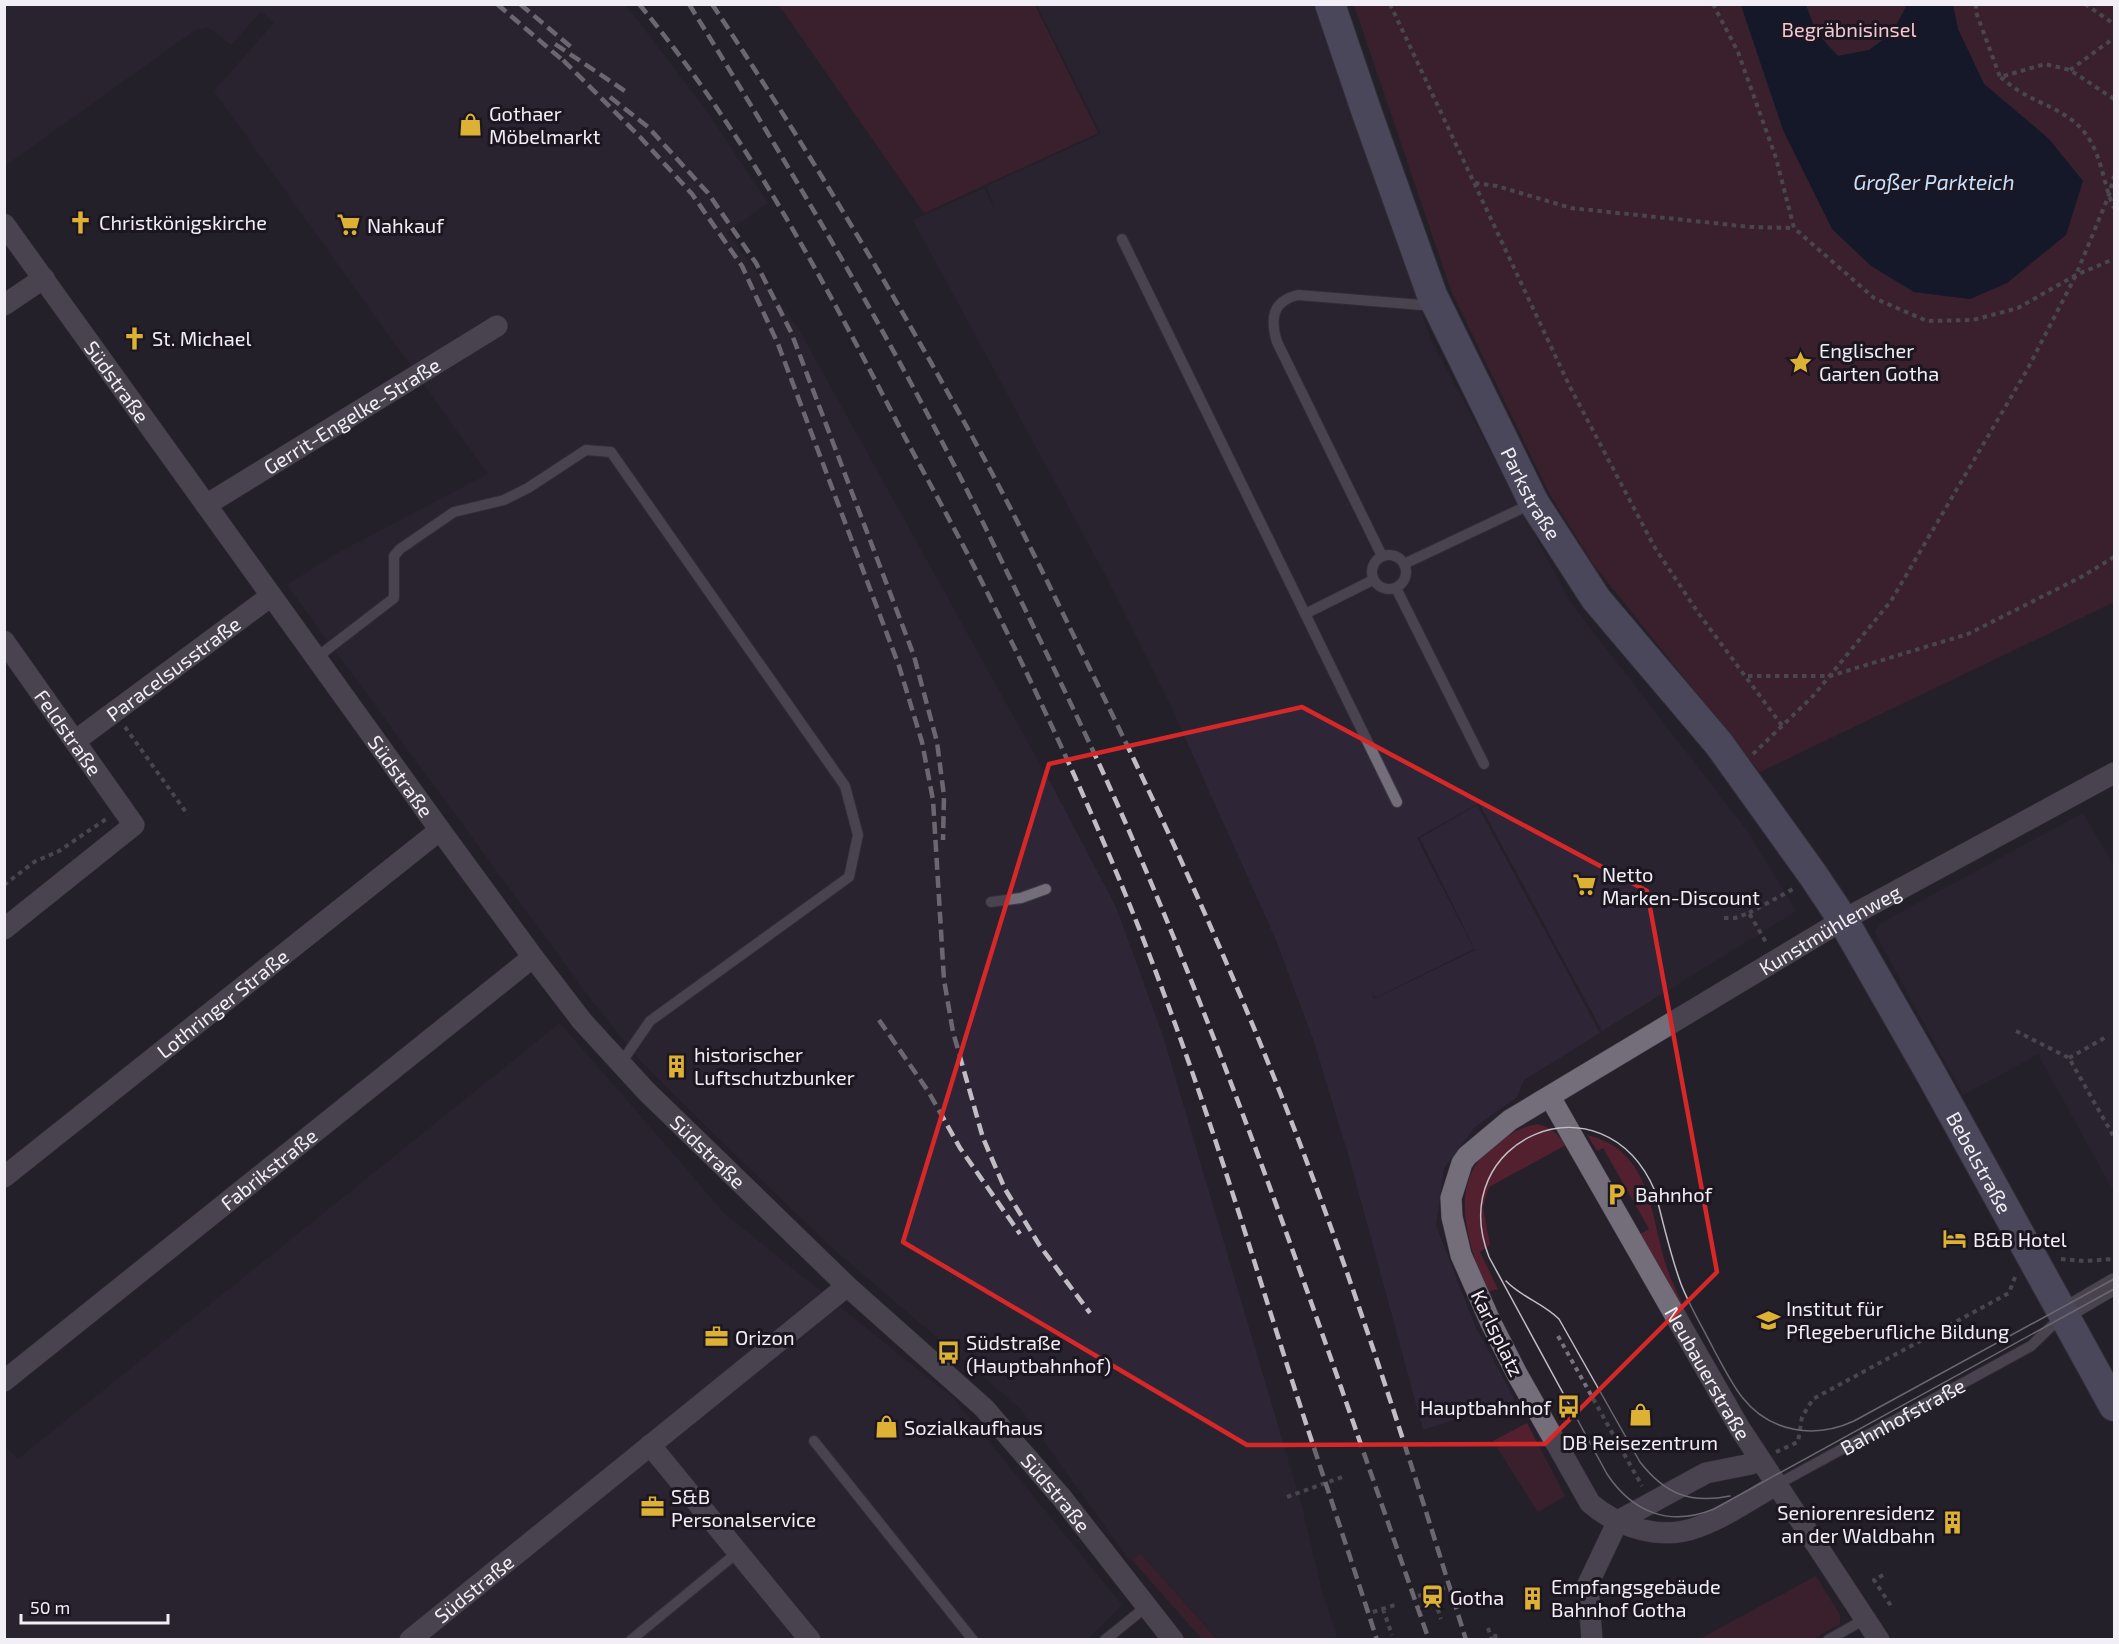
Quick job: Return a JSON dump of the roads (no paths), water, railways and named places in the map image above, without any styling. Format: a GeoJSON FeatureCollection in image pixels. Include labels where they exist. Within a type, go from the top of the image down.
{"type":"FeatureCollection","features":[{"type":"Feature","properties":{"kind":"street","name":"Parkstraße"},"geometry":{"type":"LineString","coordinates":[[1330,4],[1437,306],[1534,503],[1596,598],[1737,769],[1843,920]]}},
{"type":"Feature","properties":{"kind":"street","name":"Südstraße"},"geometry":{"type":"LineString","coordinates":[[4,224],[440,830],[585,1024],[646,1091],[847,1286],[984,1408],[1062,1498],[1173,1640]]}},
{"type":"Feature","properties":{"kind":"street"},"geometry":{"type":"LineString","coordinates":[[4,305],[44,278]]}},
{"type":"Feature","properties":{"kind":"street","name":"Gerrit-Engelke-Straße"},"geometry":{"type":"LineString","coordinates":[[206,505],[496,326]]}},
{"type":"Feature","properties":{"kind":"street","name":"Paracelsusstraße"},"geometry":{"type":"LineString","coordinates":[[75,741],[271,596]]}},
{"type":"Feature","properties":{"kind":"street","name":"Feldstraße"},"geometry":{"type":"LineString","coordinates":[[4,641],[134,825],[4,929]]}},
{"type":"Feature","properties":{"kind":"street","name":"Kunstmühlenweg"},"geometry":{"type":"LineString","coordinates":[[1550,1097],[1843,920],[2115,773]]}},
{"type":"Feature","properties":{"kind":"street","name":"Lothringer Straße"},"geometry":{"type":"LineString","coordinates":[[4,1177],[440,830]]}},
{"type":"Feature","properties":{"kind":"street","name":"Bebelstraße"},"geometry":{"type":"LineString","coordinates":[[1843,920],[2115,1406]]}},
{"type":"Feature","properties":{"kind":"street","name":"Fabrikstraße"},"geometry":{"type":"LineString","coordinates":[[4,1381],[533,957]]}},
{"type":"Feature","properties":{"kind":"street","name":"Neubauerstraße"},"geometry":{"type":"LineString","coordinates":[[1550,1097],[1734,1419],[1755,1462],[1776,1485],[1879,1640]]}},
{"type":"Feature","properties":{"kind":"street","name":"Karlsplatz"},"geometry":{"type":"LineString","coordinates":[[1550,1097],[1510,1120],[1462,1162],[1451,1198],[1452,1217],[1461,1255],[1491,1323],[1533,1404],[1590,1503],[1604,1514],[1643,1530],[1681,1532]]}},
{"type":"Feature","properties":{"kind":"street","name":"Bahnhofstraße"},"geometry":{"type":"LineString","coordinates":[[2063,1314],[2115,1284]]}},
{"type":"Feature","properties":{"kind":"street","name":"Südstraße"},"geometry":{"type":"LineString","coordinates":[[410,1640],[847,1286]]}},
{"type":"Feature","properties":{"kind":"street"},"geometry":{"type":"LineString","coordinates":[[650,1445],[810,1640]]}},
{"type":"Feature","properties":{"kind":"street"},"geometry":{"type":"LineString","coordinates":[[1592,1640],[1584,1586],[1618,1521],[1706,1473],[1755,1462]]}},
{"type":"Feature","properties":{"kind":"street","name":"Bahnhofstraße"},"geometry":{"type":"LineString","coordinates":[[1681,1532],[1698,1527],[1776,1485]]}},
{"type":"Feature","properties":{"kind":"lane"},"geometry":{"type":"LineString","coordinates":[[1122,239],[1397,802]]}},
{"type":"Feature","properties":{"kind":"lane"},"geometry":{"type":"LineString","coordinates":[[1382,556],[1277,342],[1272,319],[1277,307],[1286,298],[1298,295],[1437,306]]}},
{"type":"Feature","properties":{"kind":"lane"},"geometry":{"type":"LineString","coordinates":[[316,658],[394,598],[394,556],[400,549],[454,512],[504,500],[528,488],[586,450],[611,452],[844,786],[858,835],[849,877],[650,1020],[621,1064]]}},
{"type":"Feature","properties":{"kind":"lane"},"geometry":{"type":"LineString","coordinates":[[1404,564],[1534,503]]}},
{"type":"Feature","properties":{"kind":"lane"},"geometry":{"type":"LineString","coordinates":[[1382,556],[1395,556],[1404,564],[1406,575],[1404,581],[1396,588],[1383,589],[1373,580],[1372,566],[1382,556]]}},
{"type":"Feature","properties":{"kind":"lane"},"geometry":{"type":"LineString","coordinates":[[1305,614],[1373,580]]}},
{"type":"Feature","properties":{"kind":"lane"},"geometry":{"type":"LineString","coordinates":[[1396,588],[1484,764]]}},
{"type":"Feature","properties":{"kind":"lane"},"geometry":{"type":"LineString","coordinates":[[991,902],[1022,898],[1046,889]]}},
{"type":"Feature","properties":{"kind":"lane","name":"Bahnhofstraße"},"geometry":{"type":"LineString","coordinates":[[1776,1485],[2031,1346],[2063,1314]]}},
{"type":"Feature","properties":{"kind":"lane"},"geometry":{"type":"LineString","coordinates":[[814,1441],[973,1640]]}},
{"type":"Feature","properties":{"kind":"lane"},"geometry":{"type":"LineString","coordinates":[[632,1640],[738,1552]]}},
{"type":"Feature","properties":{"kind":"lane"},"geometry":{"type":"LineString","coordinates":[[1105,1640],[1147,1606]]}},
{"type":"Feature","properties":{"kind":"lane"},"geometry":{"type":"LineString","coordinates":[[1828,1640],[1865,1619]]}},
{"type":"Feature","properties":{"kind":"water","name":"Großer Parkteich"},"geometry":{"type":"Polygon","coordinates":[[[1741,5],[1806,5],[1816,32],[1838,56],[1869,50],[1892,33],[1907,5],[1953,5],[1958,29],[1984,84],[2049,139],[2083,181],[2066,235],[2007,283],[1970,299],[1914,292],[1871,266],[1832,229],[1783,130],[1741,5]]]}},
{"type":"Feature","properties":{"kind":"tram line"},"geometry":{"type":"LineString","coordinates":[[2114,1279],[1854,1421],[1839,1427],[1809,1431],[1779,1425],[1766,1418],[1753,1409],[1738,1392],[1692,1309],[1681,1284],[1655,1191],[1631,1154],[1601,1134],[1567,1128],[1535,1134],[1508,1152],[1488,1180],[1481,1215],[1489,1257],[1607,1474],[1628,1498],[1641,1507],[1668,1516],[1682,1517],[1714,1509],[2114,1289]]}},
{"type":"Feature","properties":{"kind":"tram line"},"geometry":{"type":"LineString","coordinates":[[1506,1281],[1559,1319],[1640,1462],[1649,1473],[1679,1494],[1703,1499],[1730,1496]]}},
{"type":"Feature","properties":{"kind":"railway"},"geometry":{"type":"LineString","coordinates":[[497,4],[567,64]]}},
{"type":"Feature","properties":{"kind":"railway"},"geometry":{"type":"LineString","coordinates":[[520,4],[571,47]]}},
{"type":"Feature","properties":{"kind":"railway"},"geometry":{"type":"LineString","coordinates":[[639,4],[678,53],[714,104],[781,209],[812,263],[975,568],[1080,788],[1124,890],[1200,1094],[1377,1640]]}},
{"type":"Feature","properties":{"kind":"railway"},"geometry":{"type":"LineString","coordinates":[[689,4],[758,116],[921,401],[1069,700],[1113,795],[1181,955],[1256,1149],[1429,1640]]}},
{"type":"Feature","properties":{"kind":"railway"},"geometry":{"type":"LineString","coordinates":[[712,4],[848,220],[974,440],[1047,581],[1175,848],[1256,1032],[1305,1157],[1389,1397],[1466,1640]]}},
{"type":"Feature","properties":{"kind":"railway"},"geometry":{"type":"LineString","coordinates":[[555,44],[625,91]]}},
{"type":"Feature","properties":{"kind":"railway"},"geometry":{"type":"LineString","coordinates":[[563,60],[640,137],[692,194],[742,266],[778,344],[899,666],[922,742],[933,800],[944,980],[953,1032],[983,1138],[1005,1189],[1040,1246],[1090,1313]]}},
{"type":"Feature","properties":{"kind":"railway"},"geometry":{"type":"LineString","coordinates":[[610,97],[648,127],[708,193],[756,263],[791,332],[914,656],[937,742],[944,796],[943,840]]}},
{"type":"Feature","properties":{"kind":"railway"},"geometry":{"type":"LineString","coordinates":[[879,1020],[928,1091],[960,1148],[1020,1234]]}},
{"type":"Feature","properties":{"kind":"place","name":"Gothaer Möbelmarkt"},"geometry":{"type":"Point","coordinates":[471,125]}},
{"type":"Feature","properties":{"kind":"place","name":"Christkönigskirche"},"geometry":{"type":"Point","coordinates":[81,222]}},
{"type":"Feature","properties":{"kind":"place","name":"Nahkauf"},"geometry":{"type":"Point","coordinates":[349,225]}},
{"type":"Feature","properties":{"kind":"place","name":"St. Michael"},"geometry":{"type":"Point","coordinates":[134,338]}},
{"type":"Feature","properties":{"kind":"place","name":"Englischer Garten Gotha"},"geometry":{"type":"Point","coordinates":[1801,362]}},
{"type":"Feature","properties":{"kind":"place","name":"Netto Marken-Discount"},"geometry":{"type":"Point","coordinates":[1584,885]}},
{"type":"Feature","properties":{"kind":"place","name":"historischer Luftschutzbunker"},"geometry":{"type":"Point","coordinates":[676,1066]}},
{"type":"Feature","properties":{"kind":"place","name":"Bahnhof"},"geometry":{"type":"Point","coordinates":[1617,1194]}},
{"type":"Feature","properties":{"kind":"place","name":"B&B Hotel"},"geometry":{"type":"Point","coordinates":[1955,1239]}},
{"type":"Feature","properties":{"kind":"place","name":"Institut für Pflegeberufliche Bildung"},"geometry":{"type":"Point","coordinates":[1768,1320]}},
{"type":"Feature","properties":{"kind":"place","name":"Orizon"},"geometry":{"type":"Point","coordinates":[717,1337]}},
{"type":"Feature","properties":{"kind":"place","name":"Südstraße (Hauptbahnhof)"},"geometry":{"type":"Point","coordinates":[948,1353]}},
{"type":"Feature","properties":{"kind":"place","name":"Hauptbahnhof"},"geometry":{"type":"Point","coordinates":[1569,1407]}},
{"type":"Feature","properties":{"kind":"place","name":"DB Reisezentrum"},"geometry":{"type":"Point","coordinates":[1640,1414]}},
{"type":"Feature","properties":{"kind":"place","name":"Sozialkaufhaus"},"geometry":{"type":"Point","coordinates":[886,1427]}},
{"type":"Feature","properties":{"kind":"place","name":"S&B Personalservice"},"geometry":{"type":"Point","coordinates":[653,1507]}},
{"type":"Feature","properties":{"kind":"place","name":"Seniorenresidenz an der Waldbahn"},"geometry":{"type":"Point","coordinates":[1953,1523]}},
{"type":"Feature","properties":{"kind":"place","name":"Gotha"},"geometry":{"type":"Point","coordinates":[1432,1597]}},
{"type":"Feature","properties":{"kind":"place","name":"Empfangsgebäude Bahnhof Gotha"},"geometry":{"type":"Point","coordinates":[1533,1598]}},
{"type":"Feature","properties":{"kind":"park label","name":"Begräbnisinsel"},"geometry":{"type":"Point","coordinates":[1849,29]}}]}
